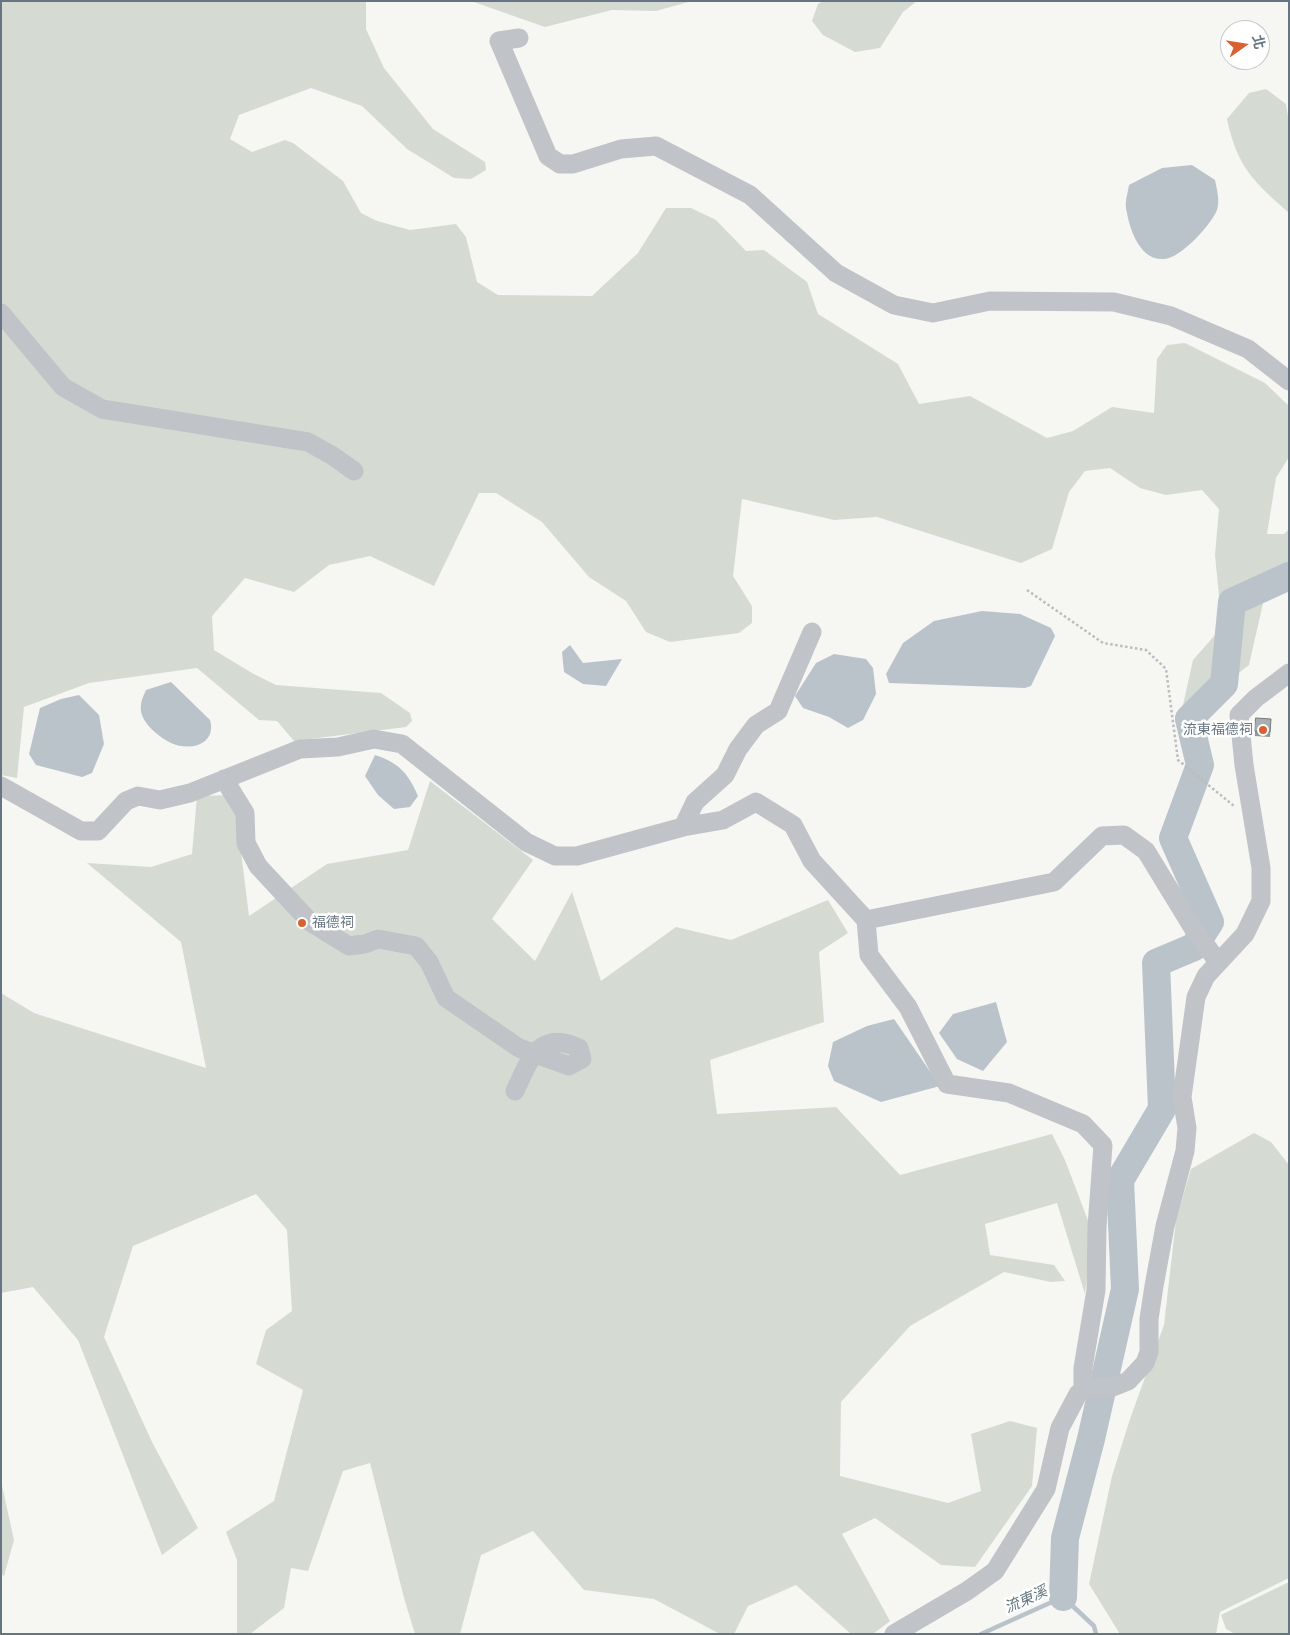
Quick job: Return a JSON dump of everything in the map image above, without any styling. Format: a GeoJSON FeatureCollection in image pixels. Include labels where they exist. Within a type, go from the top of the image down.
{"type":"FeatureCollection","features":[{"type":"Feature","properties":{"kind":"street"},"geometry":{"type":"LineString","coordinates":[[518,38],[498,41],[548,156],[560,164],[573,164],[621,149],[656,146],[750,195],[836,273],[894,305],[933,313],[990,301],[1114,302],[1171,316],[1248,349],[1289,382]]}},
{"type":"Feature","properties":{"kind":"street"},"geometry":{"type":"LineString","coordinates":[[1,313],[63,387],[102,408],[308,442],[354,471]]}},
{"type":"Feature","properties":{"kind":"street"},"geometry":{"type":"LineString","coordinates":[[683,827],[695,802],[725,776],[738,749],[756,725],[778,711],[812,632]]}},
{"type":"Feature","properties":{"kind":"street"},"geometry":{"type":"LineString","coordinates":[[894,1634],[967,1591],[995,1571],[1046,1489],[1060,1428],[1078,1394],[1085,1389],[1113,1387],[1128,1381],[1145,1363],[1149,1352],[1149,1319],[1165,1226],[1185,1151],[1187,1128],[1182,1097],[1196,998],[1206,976],[1245,934],[1261,901],[1261,868],[1244,765],[1239,715],[1256,698],[1289,673]]}},
{"type":"Feature","properties":{"kind":"street"},"geometry":{"type":"LineString","coordinates":[[1,786],[81,831],[98,830],[126,801],[138,796],[160,800],[190,793],[300,748],[338,747],[374,739],[402,744],[526,842],[556,856],[577,856],[683,827],[722,820],[756,802],[792,825],[812,861],[866,920],[869,954],[908,1007],[947,1084],[1009,1093],[1083,1124],[1103,1145],[1097,1227],[1096,1290],[1083,1368],[1085,1389]]}},
{"type":"Feature","properties":{"kind":"street"},"geometry":{"type":"LineString","coordinates":[[224,779],[244,814],[246,843],[258,866],[310,922],[349,946],[365,944],[378,939],[416,946],[429,962],[446,998],[519,1048],[533,1053],[515,1091]]}},
{"type":"Feature","properties":{"kind":"street"},"geometry":{"type":"LineString","coordinates":[[866,920],[1054,882],[1102,836],[1124,835],[1146,851],[1193,928],[1218,962]]}},
{"type":"Feature","properties":{"kind":"path"},"geometry":{"type":"LineString","coordinates":[[1027,590],[1103,643],[1146,650],[1166,669],[1178,760],[1224,797]]}},
{"type":"Feature","properties":{"kind":"shaded area"},"geometry":{"type":"Polygon","coordinates":[[[1,1],[366,1],[366,29],[384,68],[433,129],[485,162],[486,170],[471,179],[454,178],[407,149],[362,106],[311,88],[239,115],[230,139],[252,152],[285,140],[293,143],[343,181],[361,213],[377,221],[410,230],[456,224],[466,237],[477,282],[498,295],[592,296],[638,253],[666,208],[691,208],[716,220],[746,251],[764,250],[807,282],[818,314],[898,364],[919,404],[970,396],[1047,438],[1073,431],[1112,407],[1154,413],[1157,359],[1167,345],[1185,343],[1265,383],[1289,406],[1289,457],[1276,478],[1267,534],[1284,534],[1289,529],[1289,575],[1268,581],[1249,665],[1191,710],[1183,705],[1193,660],[1222,627],[1215,555],[1219,509],[1202,490],[1166,495],[1140,488],[1110,468],[1085,471],[1069,492],[1052,549],[1021,563],[877,517],[834,520],[742,499],[733,576],[752,606],[752,623],[739,633],[670,642],[646,632],[626,601],[589,577],[542,522],[496,493],[479,493],[434,586],[370,556],[329,565],[294,592],[245,578],[212,616],[214,650],[252,673],[276,685],[381,693],[410,713],[412,721],[406,727],[294,741],[277,721],[259,720],[197,668],[89,683],[24,707],[17,778],[1,775],[1,1]]]}},
{"type":"Feature","properties":{"kind":"shaded area"},"geometry":{"type":"Polygon","coordinates":[[[471,1],[692,1],[656,11],[612,10],[545,27],[471,1]]]}},
{"type":"Feature","properties":{"kind":"shaded area"},"geometry":{"type":"Polygon","coordinates":[[[823,1],[917,1],[903,12],[880,48],[855,52],[823,35],[812,21],[818,4],[823,1]]]}},
{"type":"Feature","properties":{"kind":"shaded area"},"geometry":{"type":"Polygon","coordinates":[[[1266,89],[1286,104],[1289,123],[1289,213],[1266,192],[1242,162],[1231,136],[1227,119],[1249,93],[1266,89]]]}},
{"type":"Feature","properties":{"kind":"shaded area"},"geometry":{"type":"Polygon","coordinates":[[[1192,165],[1215,180],[1218,199],[1217,210],[1209,224],[1195,240],[1179,253],[1164,259],[1148,255],[1137,241],[1130,224],[1126,208],[1129,185],[1162,168],[1192,165]]]}},
{"type":"Feature","properties":{"kind":"shaded area"},"geometry":{"type":"Polygon","coordinates":[[[982,611],[1020,614],[1051,628],[1055,636],[1031,686],[1025,688],[889,683],[886,674],[903,643],[934,621],[982,611]]]}},
{"type":"Feature","properties":{"kind":"shaded area"},"geometry":{"type":"Polygon","coordinates":[[[570,645],[583,663],[622,659],[606,686],[583,684],[564,672],[562,652],[570,645]]]}},
{"type":"Feature","properties":{"kind":"shaded area"},"geometry":{"type":"Polygon","coordinates":[[[834,654],[866,659],[873,668],[876,694],[863,720],[848,728],[829,717],[803,708],[795,696],[816,663],[834,654]]]}},
{"type":"Feature","properties":{"kind":"shaded area"},"geometry":{"type":"Polygon","coordinates":[[[171,682],[210,720],[210,735],[200,744],[186,747],[171,743],[155,733],[143,717],[141,703],[146,690],[171,682]]]}},
{"type":"Feature","properties":{"kind":"shaded area"},"geometry":{"type":"Polygon","coordinates":[[[79,695],[99,715],[104,744],[92,773],[82,777],[36,765],[29,754],[40,708],[61,699],[79,695]]]}},
{"type":"Feature","properties":{"kind":"shaded area"},"geometry":{"type":"Polygon","coordinates":[[[375,755],[397,765],[406,775],[418,796],[410,807],[394,809],[378,795],[365,776],[375,755]]]}},
{"type":"Feature","properties":{"kind":"shaded area"},"geometry":{"type":"Polygon","coordinates":[[[430,781],[533,860],[492,919],[535,961],[572,892],[601,981],[676,927],[731,940],[828,900],[848,933],[819,952],[824,1022],[710,1060],[717,1114],[836,1107],[900,1175],[1052,1134],[1065,1160],[1092,1231],[1085,1294],[1057,1203],[985,1224],[990,1255],[1054,1265],[1065,1281],[1051,1282],[1004,1272],[910,1326],[841,1402],[840,1476],[948,1503],[981,1491],[971,1434],[1010,1421],[1037,1428],[1032,1486],[975,1567],[941,1565],[875,1518],[842,1534],[890,1621],[873,1634],[851,1634],[796,1585],[748,1606],[734,1634],[720,1634],[654,1599],[584,1590],[533,1531],[481,1555],[460,1634],[415,1634],[370,1463],[343,1471],[308,1571],[291,1568],[284,1608],[250,1634],[237,1634],[237,1560],[226,1532],[274,1501],[303,1390],[256,1364],[266,1330],[292,1311],[287,1230],[256,1194],[133,1246],[104,1337],[152,1442],[198,1528],[162,1555],[78,1340],[33,1287],[1,1293],[1,993],[34,1013],[206,1068],[181,942],[87,863],[151,867],[192,854],[197,796],[234,795],[249,916],[327,864],[408,850],[430,781]]]}},
{"type":"Feature","properties":{"kind":"shaded area"},"geometry":{"type":"Polygon","coordinates":[[[996,1002],[1007,1042],[983,1071],[957,1059],[939,1033],[953,1014],[996,1002]]]}},
{"type":"Feature","properties":{"kind":"shaded area"},"geometry":{"type":"Polygon","coordinates":[[[894,1019],[940,1086],[881,1102],[834,1081],[828,1066],[833,1042],[867,1026],[894,1019]]]}},
{"type":"Feature","properties":{"kind":"shaded area"},"geometry":{"type":"Polygon","coordinates":[[[1254,1133],[1271,1142],[1289,1165],[1289,1578],[1220,1612],[1216,1634],[1120,1634],[1089,1584],[1112,1476],[1130,1419],[1164,1325],[1176,1220],[1191,1169],[1254,1133]]]}},
{"type":"Feature","properties":{"kind":"shaded area"},"geometry":{"type":"Polygon","coordinates":[[[1,1481],[14,1540],[4,1576],[1,1574],[1,1481]]]}},
{"type":"Feature","properties":{"kind":"shaded area"},"geometry":{"type":"Polygon","coordinates":[[[1289,1582],[1289,1634],[1235,1634],[1226,1629],[1221,1615],[1289,1582]]]}},
{"type":"Feature","properties":{"kind":"building","name":"流東福德祠"},"geometry":{"type":"Polygon","coordinates":[[[1256,718],[1271,719],[1270,732],[1255,731],[1256,718]]]}},
{"type":"Feature","properties":{"kind":"waterway"},"geometry":{"type":"LineString","coordinates":[[1063,1597],[1065,1538],[1091,1439],[1125,1289],[1120,1180],[1162,1109],[1156,963],[1194,947],[1210,922],[1173,838],[1200,765],[1189,719],[1224,684],[1232,602],[1289,576]]}},
{"type":"Feature","properties":{"kind":"waterway","name":"流東溪"},"geometry":{"type":"LineString","coordinates":[[981,1634],[1063,1597],[1094,1626],[1096,1634]]}},
{"type":"Feature","properties":{"kind":"place","name":"流東福德祠"},"geometry":{"type":"Point","coordinates":[1263,730]}},
{"type":"Feature","properties":{"kind":"place","name":"福德祠"},"geometry":{"type":"Point","coordinates":[302,923]}}]}
